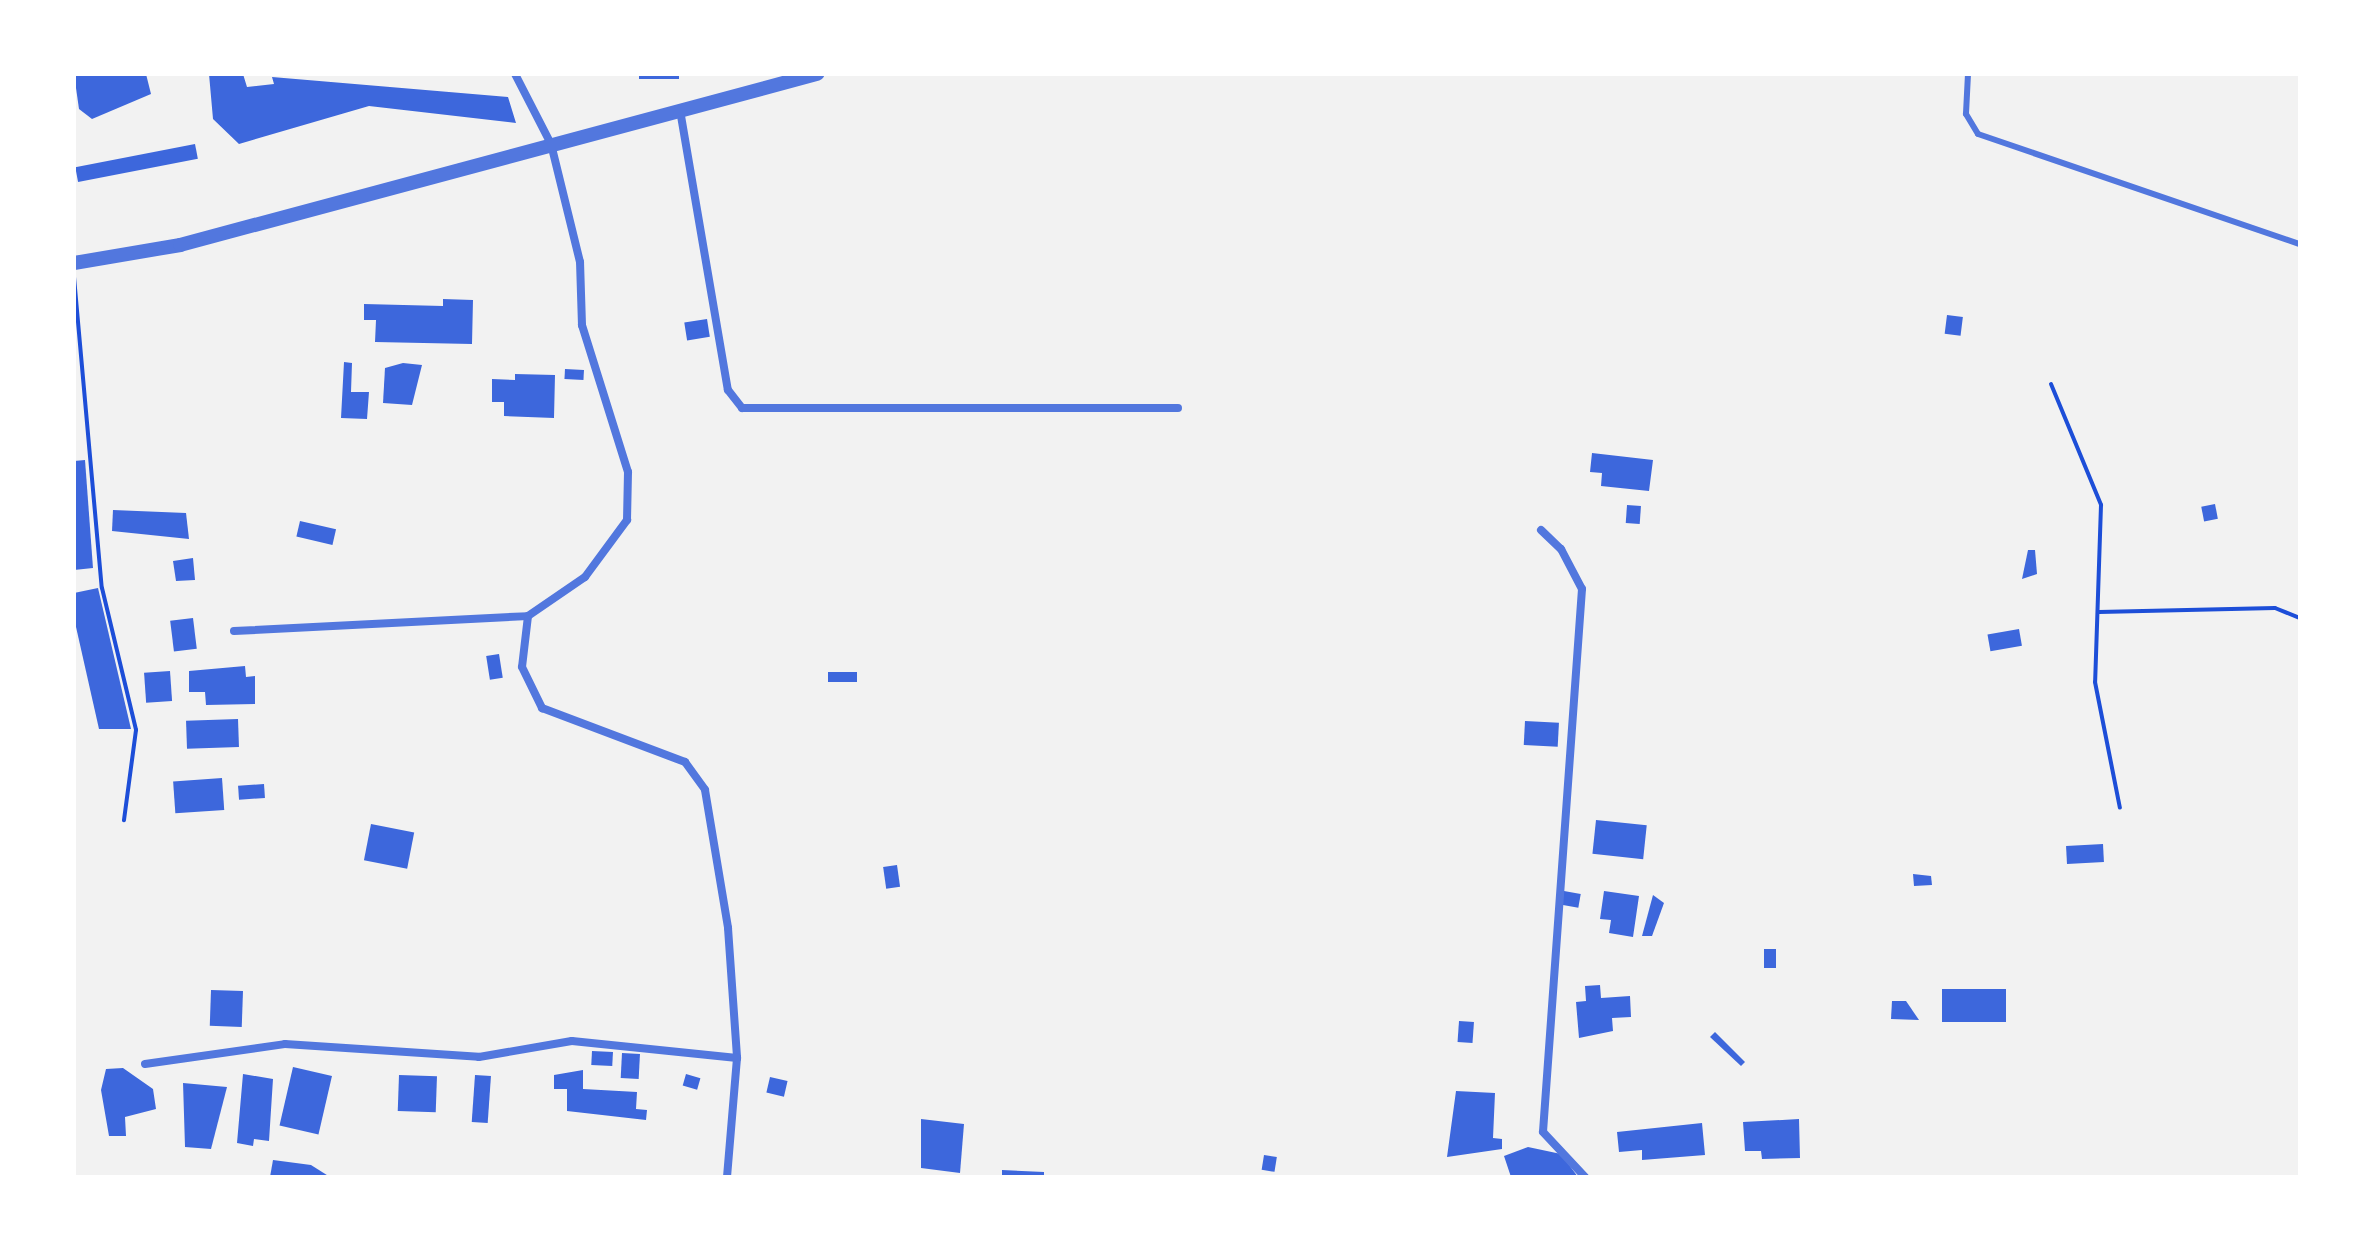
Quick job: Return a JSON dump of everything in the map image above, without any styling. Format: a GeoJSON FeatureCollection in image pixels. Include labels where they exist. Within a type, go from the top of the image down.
{"type":"FeatureCollection","features":[{"type":"Feature","properties":{"kind":"street"},"geometry":{"type":"LineString","coordinates":[[234,631],[528,616],[585,577],[627,520],[632,500],[582,325],[580,262],[551,144],[515,74]]}},
{"type":"Feature","properties":{"kind":"street"},"geometry":{"type":"LineString","coordinates":[[74,263],[180,245],[817,74]]}},
{"type":"Feature","properties":{"kind":"street"},"geometry":{"type":"LineString","coordinates":[[680,110],[728,390],[742,408],[1178,408]]}},
{"type":"Feature","properties":{"kind":"street"},"geometry":{"type":"LineString","coordinates":[[1541,530],[1561,549],[1582,589],[1543,1132],[1585,1177]]}},
{"type":"Feature","properties":{"kind":"street"},"geometry":{"type":"LineString","coordinates":[[528,616],[522,667],[542,708],[697,772],[728,928],[737,1058],[727,1177]]}},
{"type":"Feature","properties":{"kind":"street"},"geometry":{"type":"LineString","coordinates":[[145,1064],[285,1044],[479,1057],[572,1041],[737,1058]]}},
{"type":"Feature","properties":{"kind":"lane"},"geometry":{"type":"LineString","coordinates":[[1968,74],[1966,114],[1978,134],[2300,244]]}},
{"type":"Feature","properties":{"kind":"path"},"geometry":{"type":"LineString","coordinates":[[74,275],[102,588],[136,730],[124,820]]}},
{"type":"Feature","properties":{"kind":"path"},"geometry":{"type":"LineString","coordinates":[[2051,384],[2101,505],[2095,682],[2120,808]]}},
{"type":"Feature","properties":{"kind":"path"},"geometry":{"type":"LineString","coordinates":[[2099,612],[2275,608],[2300,618]]}},
{"type":"Feature","properties":{"kind":"building"},"geometry":{"type":"Polygon","coordinates":[[[74,74],[146,74],[151,94],[92,119],[79,109],[74,74]]]}},
{"type":"Feature","properties":{"kind":"building"},"geometry":{"type":"Polygon","coordinates":[[[209,74],[243,74],[247,87],[274,84],[272,77],[508,97],[516,123],[369,106],[239,144],[213,119],[209,74]]]}},
{"type":"Feature","properties":{"kind":"building"},"geometry":{"type":"Polygon","coordinates":[[[639,74],[679,74],[679,79],[639,79],[639,74]]]}},
{"type":"Feature","properties":{"kind":"building"},"geometry":{"type":"Polygon","coordinates":[[[195,144],[198,159],[78,182],[75,167],[195,144]]]}},
{"type":"Feature","properties":{"kind":"building"},"geometry":{"type":"Polygon","coordinates":[[[443,299],[473,300],[472,344],[375,342],[376,320],[364,320],[364,304],[443,306],[443,299]]]}},
{"type":"Feature","properties":{"kind":"building"},"geometry":{"type":"Polygon","coordinates":[[[1947,315],[1963,317],[1961,336],[1945,334],[1947,315]]]}},
{"type":"Feature","properties":{"kind":"building"},"geometry":{"type":"Polygon","coordinates":[[[707,319],[710,337],[687,340],[684,323],[707,319]]]}},
{"type":"Feature","properties":{"kind":"building"},"geometry":{"type":"Polygon","coordinates":[[[344,362],[352,363],[351,392],[369,392],[367,419],[341,418],[344,362]]]}},
{"type":"Feature","properties":{"kind":"building"},"geometry":{"type":"Polygon","coordinates":[[[403,363],[422,365],[412,405],[383,403],[385,368],[403,363]]]}},
{"type":"Feature","properties":{"kind":"building"},"geometry":{"type":"Polygon","coordinates":[[[565,369],[584,370],[583,380],[564,379],[565,369]]]}},
{"type":"Feature","properties":{"kind":"building"},"geometry":{"type":"Polygon","coordinates":[[[515,374],[555,375],[554,418],[504,416],[504,402],[492,402],[492,379],[515,380],[515,374]]]}},
{"type":"Feature","properties":{"kind":"building"},"geometry":{"type":"Polygon","coordinates":[[[1592,453],[1653,460],[1649,491],[1601,486],[1602,473],[1590,472],[1592,453]]]}},
{"type":"Feature","properties":{"kind":"building"},"geometry":{"type":"Polygon","coordinates":[[[85,460],[93,568],[74,570],[74,461],[85,460]]]}},
{"type":"Feature","properties":{"kind":"building"},"geometry":{"type":"Polygon","coordinates":[[[2215,504],[2218,519],[2204,521],[2201,507],[2215,504]]]}},
{"type":"Feature","properties":{"kind":"building"},"geometry":{"type":"Polygon","coordinates":[[[1627,505],[1641,506],[1640,524],[1626,523],[1627,505]]]}},
{"type":"Feature","properties":{"kind":"building"},"geometry":{"type":"Polygon","coordinates":[[[113,510],[186,513],[189,539],[112,531],[113,510]]]}},
{"type":"Feature","properties":{"kind":"building"},"geometry":{"type":"Polygon","coordinates":[[[300,521],[336,529],[332,545],[296,537],[300,521]]]}},
{"type":"Feature","properties":{"kind":"building"},"geometry":{"type":"Polygon","coordinates":[[[2028,550],[2035,550],[2037,574],[2022,579],[2028,550]]]}},
{"type":"Feature","properties":{"kind":"building"},"geometry":{"type":"Polygon","coordinates":[[[193,558],[195,580],[176,581],[173,561],[193,558]]]}},
{"type":"Feature","properties":{"kind":"building"},"geometry":{"type":"Polygon","coordinates":[[[98,588],[131,729],[99,729],[74,618],[74,593],[98,588]]]}},
{"type":"Feature","properties":{"kind":"building"},"geometry":{"type":"Polygon","coordinates":[[[193,618],[197,649],[174,652],[170,621],[193,618]]]}},
{"type":"Feature","properties":{"kind":"building"},"geometry":{"type":"Polygon","coordinates":[[[2019,629],[2022,646],[1990,651],[1987,635],[2019,629]]]}},
{"type":"Feature","properties":{"kind":"building"},"geometry":{"type":"Polygon","coordinates":[[[499,654],[503,678],[490,680],[486,656],[499,654]]]}},
{"type":"Feature","properties":{"kind":"building"},"geometry":{"type":"Polygon","coordinates":[[[245,666],[246,677],[255,676],[255,704],[206,705],[205,692],[189,692],[189,671],[245,666]]]}},
{"type":"Feature","properties":{"kind":"building"},"geometry":{"type":"Polygon","coordinates":[[[170,671],[172,701],[146,703],[144,673],[170,671]]]}},
{"type":"Feature","properties":{"kind":"building"},"geometry":{"type":"Polygon","coordinates":[[[828,672],[857,672],[857,682],[828,682],[828,672]]]}},
{"type":"Feature","properties":{"kind":"building"},"geometry":{"type":"Polygon","coordinates":[[[238,719],[239,747],[187,749],[186,721],[238,719]]]}},
{"type":"Feature","properties":{"kind":"building"},"geometry":{"type":"Polygon","coordinates":[[[1525,721],[1559,723],[1558,747],[1524,745],[1525,721]]]}},
{"type":"Feature","properties":{"kind":"building"},"geometry":{"type":"Polygon","coordinates":[[[222,778],[224,810],[175,813],[173,781],[222,778]]]}},
{"type":"Feature","properties":{"kind":"building"},"geometry":{"type":"Polygon","coordinates":[[[264,784],[265,798],[239,800],[238,786],[264,784]]]}},
{"type":"Feature","properties":{"kind":"building"},"geometry":{"type":"Polygon","coordinates":[[[1596,820],[1647,825],[1643,859],[1592,854],[1596,820]]]}},
{"type":"Feature","properties":{"kind":"building"},"geometry":{"type":"Polygon","coordinates":[[[371,824],[414,832],[407,869],[364,860],[371,824]]]}},
{"type":"Feature","properties":{"kind":"building"},"geometry":{"type":"Polygon","coordinates":[[[2103,844],[2104,862],[2067,864],[2066,846],[2103,844]]]}},
{"type":"Feature","properties":{"kind":"building"},"geometry":{"type":"Polygon","coordinates":[[[897,865],[900,887],[886,889],[883,867],[897,865]]]}},
{"type":"Feature","properties":{"kind":"building"},"geometry":{"type":"Polygon","coordinates":[[[1913,874],[1931,876],[1932,885],[1914,886],[1913,874]]]}},
{"type":"Feature","properties":{"kind":"building"},"geometry":{"type":"Polygon","coordinates":[[[1564,891],[1581,894],[1578,908],[1562,905],[1564,891]]]}},
{"type":"Feature","properties":{"kind":"building"},"geometry":{"type":"Polygon","coordinates":[[[1604,891],[1639,896],[1633,937],[1609,933],[1611,920],[1600,919],[1604,891]]]}},
{"type":"Feature","properties":{"kind":"building"},"geometry":{"type":"Polygon","coordinates":[[[1653,895],[1664,903],[1652,936],[1642,936],[1653,895]]]}},
{"type":"Feature","properties":{"kind":"building"},"geometry":{"type":"Polygon","coordinates":[[[1764,949],[1776,949],[1776,968],[1764,968],[1764,949]]]}},
{"type":"Feature","properties":{"kind":"building"},"geometry":{"type":"Polygon","coordinates":[[[1600,985],[1601,998],[1630,996],[1631,1017],[1612,1018],[1613,1031],[1579,1038],[1576,1002],[1586,1001],[1585,986],[1600,985]]]}},
{"type":"Feature","properties":{"kind":"building"},"geometry":{"type":"Polygon","coordinates":[[[1942,989],[2006,989],[2006,1022],[1942,1022],[1942,989]]]}},
{"type":"Feature","properties":{"kind":"building"},"geometry":{"type":"Polygon","coordinates":[[[211,990],[243,991],[242,1027],[210,1026],[211,990]]]}},
{"type":"Feature","properties":{"kind":"building"},"geometry":{"type":"Polygon","coordinates":[[[1892,1001],[1906,1001],[1919,1020],[1891,1019],[1892,1001]]]}},
{"type":"Feature","properties":{"kind":"building"},"geometry":{"type":"Polygon","coordinates":[[[1459,1021],[1474,1022],[1472,1043],[1458,1042],[1459,1021]]]}},
{"type":"Feature","properties":{"kind":"building"},"geometry":{"type":"Polygon","coordinates":[[[1715,1032],[1745,1062],[1741,1066],[1710,1037],[1715,1032]]]}},
{"type":"Feature","properties":{"kind":"building"},"geometry":{"type":"Polygon","coordinates":[[[592,1051],[613,1052],[612,1066],[591,1065],[592,1051]]]}},
{"type":"Feature","properties":{"kind":"building"},"geometry":{"type":"Polygon","coordinates":[[[622,1053],[640,1054],[639,1079],[621,1078],[622,1053]]]}},
{"type":"Feature","properties":{"kind":"building"},"geometry":{"type":"Polygon","coordinates":[[[293,1067],[332,1076],[318,1134],[280,1125],[293,1067]]]}},
{"type":"Feature","properties":{"kind":"building"},"geometry":{"type":"Polygon","coordinates":[[[123,1068],[153,1089],[156,1109],[125,1117],[126,1136],[109,1136],[101,1090],[106,1069],[123,1068]]]}},
{"type":"Feature","properties":{"kind":"building"},"geometry":{"type":"Polygon","coordinates":[[[583,1070],[583,1089],[637,1092],[636,1109],[647,1110],[646,1120],[567,1111],[567,1089],[554,1089],[554,1075],[583,1070]]]}},
{"type":"Feature","properties":{"kind":"building"},"geometry":{"type":"Polygon","coordinates":[[[243,1074],[273,1079],[269,1141],[254,1139],[253,1146],[237,1143],[243,1074]]]}},
{"type":"Feature","properties":{"kind":"building"},"geometry":{"type":"Polygon","coordinates":[[[686,1074],[700,1078],[697,1090],[683,1086],[686,1074]]]}},
{"type":"Feature","properties":{"kind":"building"},"geometry":{"type":"Polygon","coordinates":[[[399,1075],[437,1076],[436,1112],[398,1111],[399,1075]]]}},
{"type":"Feature","properties":{"kind":"building"},"geometry":{"type":"Polygon","coordinates":[[[475,1075],[491,1076],[488,1123],[472,1122],[475,1075]]]}},
{"type":"Feature","properties":{"kind":"building"},"geometry":{"type":"Polygon","coordinates":[[[770,1077],[788,1081],[784,1097],[766,1093],[770,1077]]]}},
{"type":"Feature","properties":{"kind":"building"},"geometry":{"type":"Polygon","coordinates":[[[183,1083],[227,1087],[211,1149],[185,1147],[183,1083]]]}},
{"type":"Feature","properties":{"kind":"building"},"geometry":{"type":"Polygon","coordinates":[[[1456,1091],[1495,1093],[1493,1138],[1502,1139],[1502,1149],[1447,1157],[1456,1091]]]}},
{"type":"Feature","properties":{"kind":"building"},"geometry":{"type":"Polygon","coordinates":[[[921,1119],[964,1124],[960,1173],[921,1168],[921,1119]]]}},
{"type":"Feature","properties":{"kind":"building"},"geometry":{"type":"Polygon","coordinates":[[[1799,1119],[1800,1158],[1762,1159],[1761,1151],[1745,1151],[1743,1122],[1799,1119]]]}},
{"type":"Feature","properties":{"kind":"building"},"geometry":{"type":"Polygon","coordinates":[[[1702,1123],[1705,1155],[1642,1160],[1642,1150],[1619,1152],[1617,1132],[1702,1123]]]}},
{"type":"Feature","properties":{"kind":"building"},"geometry":{"type":"Polygon","coordinates":[[[1528,1147],[1561,1154],[1578,1177],[1511,1177],[1504,1156],[1528,1147]]]}},
{"type":"Feature","properties":{"kind":"building"},"geometry":{"type":"Polygon","coordinates":[[[1264,1155],[1277,1157],[1274,1172],[1262,1170],[1264,1155]]]}},
{"type":"Feature","properties":{"kind":"building"},"geometry":{"type":"Polygon","coordinates":[[[273,1160],[311,1165],[330,1177],[270,1177],[273,1160]]]}},
{"type":"Feature","properties":{"kind":"building"},"geometry":{"type":"Polygon","coordinates":[[[1002,1170],[1044,1172],[1044,1177],[1002,1177],[1002,1170]]]}}]}
